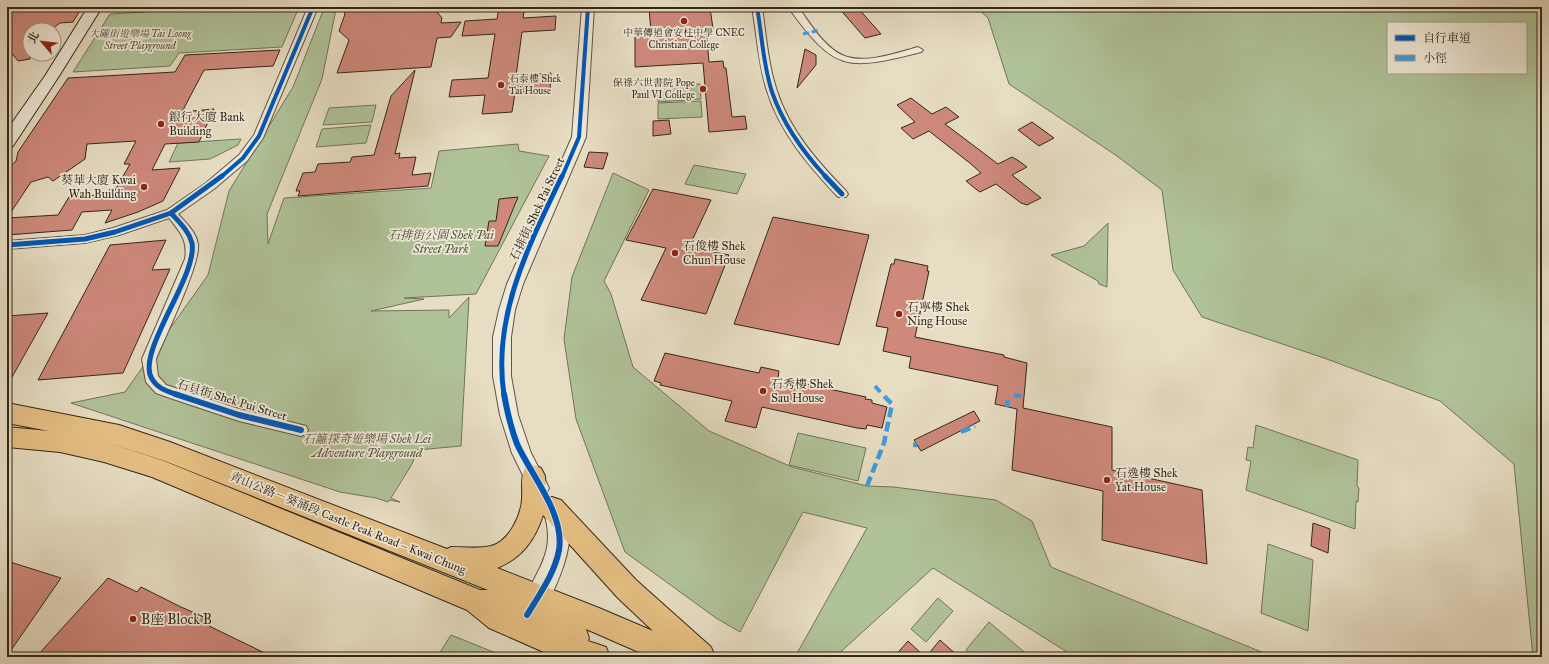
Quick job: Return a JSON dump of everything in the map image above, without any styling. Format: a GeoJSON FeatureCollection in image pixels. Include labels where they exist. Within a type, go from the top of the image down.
{"type":"FeatureCollection","features":[{"type":"Feature","properties":{"kind":"main road"},"geometry":{"type":"LineString","coordinates":[[7,142],[52,76],[95,7]]}},
{"type":"Feature","properties":{"kind":"main road","name":"青山公路－葵涌段 Castle Peak Road – Kwai Chung"},"geometry":{"type":"LineString","coordinates":[[7,413],[119,435],[170,452],[434,558],[532,607],[599,621],[681,657]]}},
{"type":"Feature","properties":{"kind":"main road","name":"青山公路－葵涌段 Castle Peak Road – Kwai Chung"},"geometry":{"type":"LineString","coordinates":[[7,437],[60,442],[104,452],[156,468],[476,601],[497,618],[520,629],[567,648],[596,657]]}},
{"type":"Feature","properties":{"kind":"main road"},"geometry":{"type":"LineString","coordinates":[[434,558],[482,559],[497,556],[509,548],[520,537],[531,516],[534,500],[533,476]]}},
{"type":"Feature","properties":{"kind":"main road"},"geometry":{"type":"LineString","coordinates":[[552,508],[627,589],[701,657]]}},
{"type":"Feature","properties":{"kind":"main road"},"geometry":{"type":"LineString","coordinates":[[476,601],[532,607],[573,636],[610,657]]}},
{"type":"Feature","properties":{"kind":"street"},"geometry":{"type":"LineString","coordinates":[[7,245],[98,236],[151,221],[171,213],[210,186],[243,158],[259,136],[313,7]]}},
{"type":"Feature","properties":{"kind":"street","name":"石排街 Shek Pai Street"},"geometry":{"type":"LineString","coordinates":[[532,607],[559,550],[558,528],[552,508],[533,476],[516,441],[509,415],[502,372],[502,336],[509,302],[519,271],[579,137],[588,7]]}},
{"type":"Feature","properties":{"kind":"street"},"geometry":{"type":"LineString","coordinates":[[757,7],[772,91],[786,125],[820,171],[842,194]]}},
{"type":"Feature","properties":{"kind":"street"},"geometry":{"type":"LineString","coordinates":[[793,7],[830,51],[839,58],[868,60],[918,50]]}},
{"type":"Feature","properties":{"kind":"street","name":"石貝街 Shek Pui Street"},"geometry":{"type":"LineString","coordinates":[[171,213],[192,239],[193,248],[191,259],[149,359],[151,378],[161,389],[178,395],[240,415],[301,430]]}},
{"type":"Feature","properties":{"kind":"green space","name":"大隴街遊樂場 Tai Loong Street Playground"},"geometry":{"type":"Polygon","coordinates":[[[227,7],[299,7],[282,47],[179,53],[170,66],[73,72],[110,14],[227,7]]]}},
{"type":"Feature","properties":{"kind":"green space"},"geometry":{"type":"Polygon","coordinates":[[[976,7],[1542,7],[1542,657],[1533,657],[1514,464],[1440,401],[1324,358],[1202,317],[1173,270],[1162,190],[1117,156],[1009,84],[988,18],[976,7]]]}},
{"type":"Feature","properties":{"kind":"green space"},"geometry":{"type":"Polygon","coordinates":[[[336,9],[322,79],[267,214],[268,244],[284,198],[431,188],[439,151],[518,144],[519,151],[549,156],[476,294],[404,298],[424,299],[371,311],[449,310],[449,318],[469,297],[461,446],[417,450],[412,464],[391,498],[400,502],[389,500],[388,502],[376,498],[340,492],[71,403],[125,392],[208,275],[229,191],[293,87],[323,11],[336,9]]]}},
{"type":"Feature","properties":{"kind":"green space"},"geometry":{"type":"Polygon","coordinates":[[[700,84],[701,99],[658,102],[657,87],[700,84]]]}},
{"type":"Feature","properties":{"kind":"green space"},"geometry":{"type":"Polygon","coordinates":[[[701,101],[702,117],[658,119],[658,103],[701,101]]]}},
{"type":"Feature","properties":{"kind":"green space"},"geometry":{"type":"Polygon","coordinates":[[[376,105],[372,122],[323,125],[329,108],[376,105]]]}},
{"type":"Feature","properties":{"kind":"green space"},"geometry":{"type":"Polygon","coordinates":[[[371,125],[366,143],[316,147],[322,129],[371,125]]]}},
{"type":"Feature","properties":{"kind":"green space"},"geometry":{"type":"Polygon","coordinates":[[[241,139],[238,145],[210,159],[169,162],[178,143],[241,139]]]}},
{"type":"Feature","properties":{"kind":"green space"},"geometry":{"type":"Polygon","coordinates":[[[694,165],[746,174],[737,194],[685,184],[694,165]]]}},
{"type":"Feature","properties":{"kind":"green space"},"geometry":{"type":"Polygon","coordinates":[[[613,173],[649,190],[604,281],[611,294],[633,367],[709,431],[792,467],[867,486],[894,487],[996,500],[1032,521],[1051,567],[1274,657],[1075,657],[933,568],[835,657],[795,657],[867,528],[803,512],[740,632],[716,618],[625,552],[576,419],[564,339],[572,277],[613,173]]]}},
{"type":"Feature","properties":{"kind":"green space"},"geometry":{"type":"Polygon","coordinates":[[[1108,223],[1107,287],[1099,284],[1098,281],[1051,255],[1084,246],[1108,223]]]}},
{"type":"Feature","properties":{"kind":"green space"},"geometry":{"type":"Polygon","coordinates":[[[1256,425],[1358,460],[1357,486],[1359,488],[1358,502],[1356,501],[1355,529],[1246,490],[1251,461],[1246,460],[1248,447],[1253,448],[1256,425]]]}},
{"type":"Feature","properties":{"kind":"green space"},"geometry":{"type":"Polygon","coordinates":[[[798,433],[866,448],[858,481],[789,465],[798,433]]]}},
{"type":"Feature","properties":{"kind":"green space"},"geometry":{"type":"Polygon","coordinates":[[[1268,544],[1313,560],[1308,631],[1261,613],[1268,544]]]}},
{"type":"Feature","properties":{"kind":"green space"},"geometry":{"type":"Polygon","coordinates":[[[938,598],[953,611],[926,642],[911,629],[938,598]]]}},
{"type":"Feature","properties":{"kind":"green space"},"geometry":{"type":"Polygon","coordinates":[[[989,622],[1030,657],[975,657],[966,650],[989,622]]]}},
{"type":"Feature","properties":{"kind":"green space"},"geometry":{"type":"Polygon","coordinates":[[[451,635],[506,657],[437,657],[451,635]]]}},
{"type":"Feature","properties":{"kind":"building"},"geometry":{"type":"Polygon","coordinates":[[[7,7],[82,7],[73,22],[22,22],[22,60],[18,61],[7,47],[7,7]]]}},
{"type":"Feature","properties":{"kind":"building"},"geometry":{"type":"Polygon","coordinates":[[[342,7],[433,7],[442,18],[441,23],[461,22],[451,37],[437,38],[431,67],[337,73],[349,40],[339,31],[345,14],[342,7]]]}},
{"type":"Feature","properties":{"kind":"building"},"geometry":{"type":"Polygon","coordinates":[[[499,7],[525,7],[523,18],[556,16],[555,30],[522,32],[516,76],[551,73],[550,90],[515,93],[512,112],[482,114],[485,95],[449,97],[452,80],[488,78],[495,34],[462,36],[465,21],[497,19],[499,7]]]}},
{"type":"Feature","properties":{"kind":"building"},"geometry":{"type":"Polygon","coordinates":[[[649,7],[710,7],[713,29],[706,29],[709,62],[723,61],[724,68],[726,68],[732,117],[745,116],[747,129],[709,132],[703,63],[635,67],[635,34],[651,33],[649,7]]]}},
{"type":"Feature","properties":{"kind":"building"},"geometry":{"type":"Polygon","coordinates":[[[838,7],[857,7],[881,34],[865,38],[838,7]]]}},
{"type":"Feature","properties":{"kind":"building"},"geometry":{"type":"Polygon","coordinates":[[[805,49],[816,55],[816,65],[797,88],[805,49]]]}},
{"type":"Feature","properties":{"kind":"building"},"geometry":{"type":"Polygon","coordinates":[[[280,50],[273,66],[204,70],[182,112],[214,109],[199,142],[165,144],[152,170],[180,168],[163,201],[138,212],[105,223],[112,210],[82,212],[72,230],[7,235],[7,218],[7,169],[16,161],[18,152],[68,78],[175,72],[185,55],[280,50]],[[136,141],[87,144],[85,159],[53,181],[48,177],[31,182],[7,218],[58,215],[69,197],[113,194],[130,164],[124,164],[136,141]]]}},
{"type":"Feature","properties":{"kind":"building"},"geometry":{"type":"Polygon","coordinates":[[[415,70],[395,154],[400,153],[399,158],[416,157],[412,175],[431,173],[428,186],[298,196],[300,191],[296,191],[303,173],[315,172],[318,164],[350,162],[352,157],[374,155],[391,96],[415,70]]]}},
{"type":"Feature","properties":{"kind":"building"},"geometry":{"type":"Polygon","coordinates":[[[911,98],[932,114],[946,107],[959,117],[945,124],[998,164],[1012,157],[1027,167],[1012,175],[1041,198],[1027,205],[1021,203],[996,184],[980,192],[977,190],[966,181],[981,173],[971,164],[929,131],[913,139],[901,128],[915,122],[897,105],[911,98]]]}},
{"type":"Feature","properties":{"kind":"building"},"geometry":{"type":"Polygon","coordinates":[[[669,120],[671,134],[653,136],[653,121],[669,120]]]}},
{"type":"Feature","properties":{"kind":"building"},"geometry":{"type":"Polygon","coordinates":[[[1032,122],[1054,138],[1039,146],[1018,130],[1032,122]]]}},
{"type":"Feature","properties":{"kind":"building"},"geometry":{"type":"Polygon","coordinates":[[[589,152],[608,153],[603,169],[584,167],[589,152]]]}},
{"type":"Feature","properties":{"kind":"building","name":"石俊樓 Shek Chun House"},"geometry":{"type":"Polygon","coordinates":[[[653,189],[711,200],[689,247],[729,255],[706,314],[641,300],[666,248],[626,240],[653,189]]]}},
{"type":"Feature","properties":{"kind":"building"},"geometry":{"type":"Polygon","coordinates":[[[518,197],[498,246],[485,246],[489,221],[496,221],[499,199],[518,197]]]}},
{"type":"Feature","properties":{"kind":"building"},"geometry":{"type":"Polygon","coordinates":[[[773,217],[869,235],[839,345],[734,324],[773,217]]]}},
{"type":"Feature","properties":{"kind":"building"},"geometry":{"type":"Polygon","coordinates":[[[166,240],[152,270],[170,269],[123,373],[38,380],[110,245],[166,240]]]}},
{"type":"Feature","properties":{"kind":"building"},"geometry":{"type":"Polygon","coordinates":[[[895,259],[928,266],[927,271],[929,271],[915,337],[1004,355],[1004,357],[1027,363],[1023,408],[1112,427],[1112,470],[1202,490],[1207,564],[1102,540],[1103,491],[1012,470],[1017,409],[995,404],[998,386],[909,368],[911,357],[883,351],[888,328],[876,326],[891,264],[894,264],[895,259]]]}},
{"type":"Feature","properties":{"kind":"building"},"geometry":{"type":"Polygon","coordinates":[[[48,313],[7,386],[7,316],[48,313]]]}},
{"type":"Feature","properties":{"kind":"building","name":"石秀樓 Shek Sau House"},"geometry":{"type":"Polygon","coordinates":[[[665,353],[759,373],[761,367],[779,371],[778,378],[866,397],[865,399],[872,400],[872,403],[887,407],[882,428],[867,425],[866,429],[857,428],[762,407],[756,428],[725,421],[732,401],[660,385],[661,383],[654,381],[665,353]]]}},
{"type":"Feature","properties":{"kind":"building"},"geometry":{"type":"Polygon","coordinates":[[[974,411],[980,421],[921,451],[914,440],[974,411]]]}},
{"type":"Feature","properties":{"kind":"building"},"geometry":{"type":"Polygon","coordinates":[[[1313,523],[1330,529],[1328,553],[1311,546],[1313,523]]]}},
{"type":"Feature","properties":{"kind":"building"},"geometry":{"type":"Polygon","coordinates":[[[7,561],[61,578],[7,656],[7,561]]]}},
{"type":"Feature","properties":{"kind":"building","name":"B座 Block B"},"geometry":{"type":"Polygon","coordinates":[[[108,578],[137,592],[141,587],[213,621],[209,626],[273,657],[36,657],[108,578]]]}},
{"type":"Feature","properties":{"kind":"building"},"geometry":{"type":"Polygon","coordinates":[[[940,640],[959,657],[926,657],[940,640]]]}},
{"type":"Feature","properties":{"kind":"building"},"geometry":{"type":"Polygon","coordinates":[[[908,641],[925,657],[894,657],[908,641]]]}},
{"type":"Feature","properties":{"kind":"marked path"},"geometry":{"type":"LineString","coordinates":[[803,34],[820,30]]}},
{"type":"Feature","properties":{"kind":"marked path"},"geometry":{"type":"LineString","coordinates":[[867,486],[884,443],[892,404],[875,386]]}},
{"type":"Feature","properties":{"kind":"marked path"},"geometry":{"type":"LineString","coordinates":[[1014,395],[1021,396]]}},
{"type":"Feature","properties":{"kind":"marked path"},"geometry":{"type":"LineString","coordinates":[[1007,407],[1008,400]]}},
{"type":"Feature","properties":{"kind":"marked path"},"geometry":{"type":"LineString","coordinates":[[961,432],[975,426]]}},
{"type":"Feature","properties":{"kind":"cycle path"},"geometry":{"type":"LineString","coordinates":[[7,245],[85,239],[115,232],[171,213],[210,186],[243,158],[259,136],[313,7]]}},
{"type":"Feature","properties":{"kind":"cycle path"},"geometry":{"type":"LineString","coordinates":[[527,615],[554,566],[559,550],[560,538],[552,510],[517,443],[510,423],[504,391],[501,360],[503,334],[508,307],[526,254],[579,137],[588,7]]}},
{"type":"Feature","properties":{"kind":"cycle path"},"geometry":{"type":"LineString","coordinates":[[757,7],[767,70],[772,91],[784,120],[801,147],[842,194]]}},
{"type":"Feature","properties":{"kind":"cycle path"},"geometry":{"type":"LineString","coordinates":[[171,213],[185,229],[191,239],[192,251],[191,259],[149,359],[151,378],[161,389],[178,395],[239,415],[301,430]]}},
{"type":"Feature","properties":{"kind":"place","name":"中華傳道會安柱中學 CNEC Christian College"},"geometry":{"type":"Point","coordinates":[684,21]}},
{"type":"Feature","properties":{"kind":"place","name":"石泰樓 Shek Tai House"},"geometry":{"type":"Point","coordinates":[501,85]}},
{"type":"Feature","properties":{"kind":"place","name":"保祿六世書院 Pope Paul VI College"},"geometry":{"type":"Point","coordinates":[703,89]}},
{"type":"Feature","properties":{"kind":"place","name":"銀行大廈 Bank Building"},"geometry":{"type":"Point","coordinates":[161,124]}},
{"type":"Feature","properties":{"kind":"place","name":"葵華大廈 Kwai Wah Building"},"geometry":{"type":"Point","coordinates":[144,187]}},
{"type":"Feature","properties":{"kind":"place","name":"石俊樓 Shek Chun House"},"geometry":{"type":"Point","coordinates":[675,253]}},
{"type":"Feature","properties":{"kind":"place","name":"石寧樓 Shek Ning House"},"geometry":{"type":"Point","coordinates":[899,314]}},
{"type":"Feature","properties":{"kind":"place","name":"石秀樓 Shek Sau House"},"geometry":{"type":"Point","coordinates":[763,391]}},
{"type":"Feature","properties":{"kind":"place","name":"石逸樓 Shek Yat House"},"geometry":{"type":"Point","coordinates":[1107,480]}},
{"type":"Feature","properties":{"kind":"place","name":"B座 Block B"},"geometry":{"type":"Point","coordinates":[133,619]}},
{"type":"Feature","properties":{"kind":"park label","name":"石排街公園 Shek Pai Street Park"},"geometry":{"type":"Point","coordinates":[441,242]}},
{"type":"Feature","properties":{"kind":"park label","name":"石籬探奇遊樂場 Shek Lei Adventure Playground"},"geometry":{"type":"Point","coordinates":[367,446]}}]}
